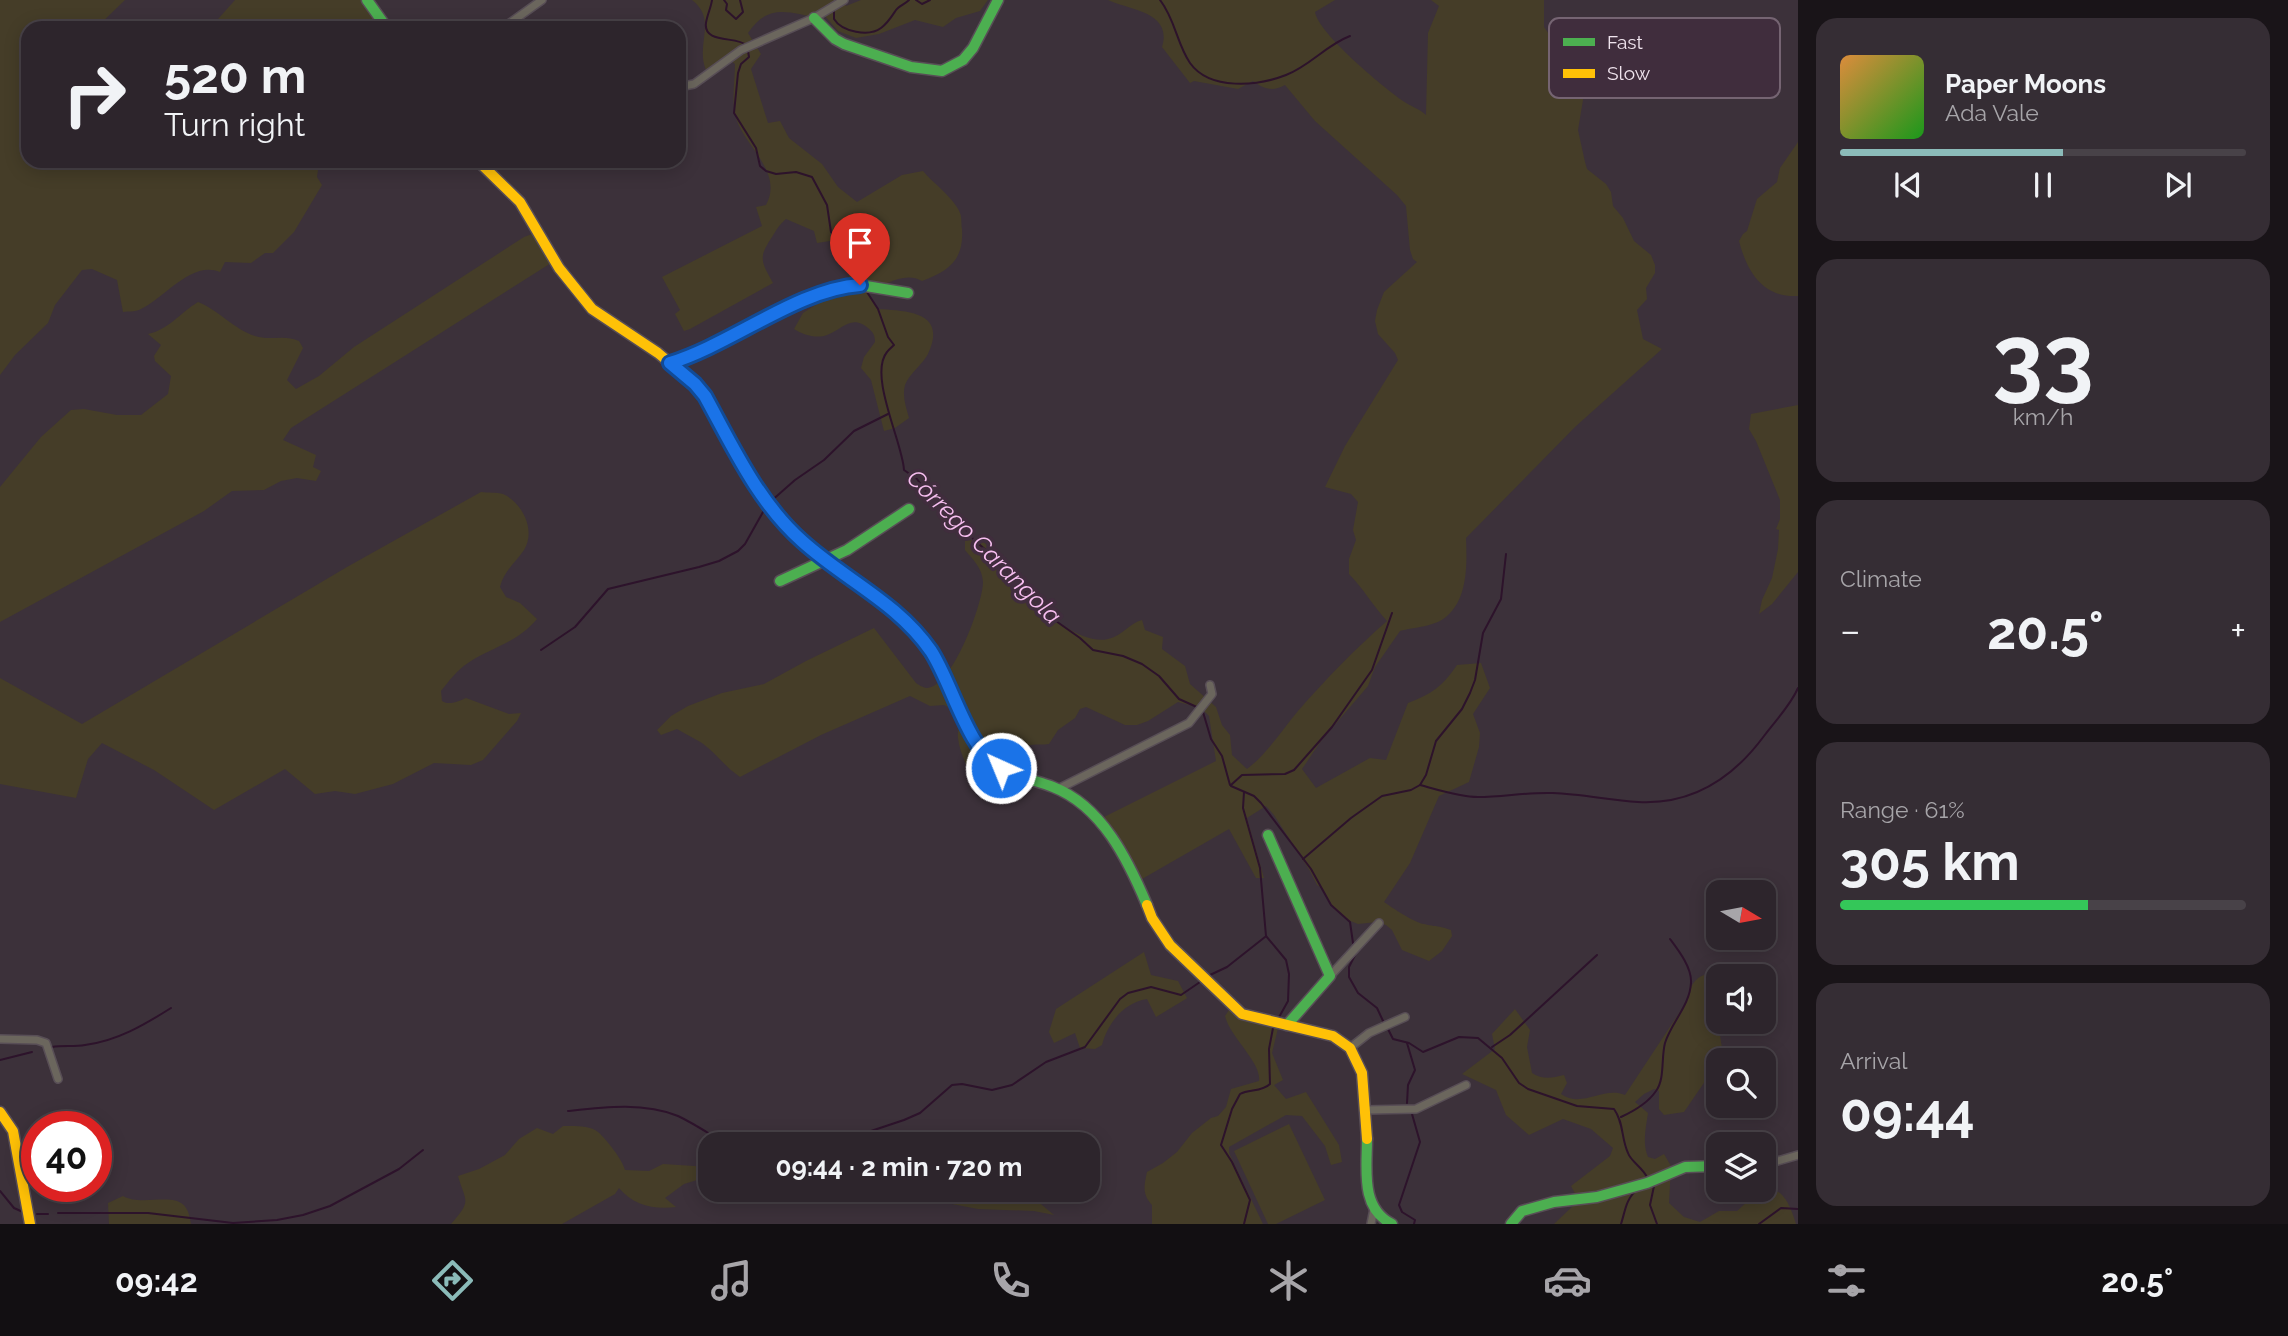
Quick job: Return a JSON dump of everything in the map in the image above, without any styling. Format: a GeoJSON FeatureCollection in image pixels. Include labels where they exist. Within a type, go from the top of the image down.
{"type":"FeatureCollection","features":[{"type":"Feature","properties":{"kind":"street"},"geometry":{"type":"LineString","coordinates":[[367,0],[382,21]]}},
{"type":"Feature","properties":{"kind":"street"},"geometry":{"type":"LineString","coordinates":[[513,21],[542,0]]}},
{"type":"Feature","properties":{"kind":"street"},"geometry":{"type":"LineString","coordinates":[[686,86],[694,84],[741,50],[814,18],[844,0]]}},
{"type":"Feature","properties":{"kind":"street"},"geometry":{"type":"LineString","coordinates":[[814,18],[835,39],[855,48],[911,67],[942,71],[963,60],[998,0]]}},
{"type":"Feature","properties":{"kind":"street"},"geometry":{"type":"LineString","coordinates":[[485,168],[520,202],[559,268],[592,309],[670,363],[695,384],[705,396],[751,479],[773,510],[825,561],[897,611],[921,639],[941,669],[974,740],[992,764],[1058,789],[1079,802],[1104,825],[1134,875],[1152,918],[1170,945],[1242,1014],[1333,1036],[1350,1048],[1362,1073],[1366,1110],[1368,1196],[1374,1209],[1385,1221],[1392,1224]]}},
{"type":"Feature","properties":{"kind":"street"},"geometry":{"type":"LineString","coordinates":[[670,363],[725,342],[792,306],[843,286],[864,286],[908,293]]}},
{"type":"Feature","properties":{"kind":"street"},"geometry":{"type":"LineString","coordinates":[[780,581],[868,538],[909,509]]}},
{"type":"Feature","properties":{"kind":"street"},"geometry":{"type":"LineString","coordinates":[[1058,789],[1189,723],[1212,695],[1210,685]]}},
{"type":"Feature","properties":{"kind":"street"},"geometry":{"type":"LineString","coordinates":[[1268,835],[1330,976]]}},
{"type":"Feature","properties":{"kind":"street"},"geometry":{"type":"LineString","coordinates":[[1287,1025],[1379,923]]}},
{"type":"Feature","properties":{"kind":"street"},"geometry":{"type":"LineString","coordinates":[[1350,1048],[1369,1033],[1405,1017]]}},
{"type":"Feature","properties":{"kind":"street"},"geometry":{"type":"LineString","coordinates":[[0,1039],[37,1040],[46,1043],[58,1079]]}},
{"type":"Feature","properties":{"kind":"street"},"geometry":{"type":"LineString","coordinates":[[1366,1110],[1416,1109],[1466,1085]]}},
{"type":"Feature","properties":{"kind":"street"},"geometry":{"type":"LineString","coordinates":[[0,1112],[8,1121],[14,1135],[30,1224]]}},
{"type":"Feature","properties":{"kind":"street"},"geometry":{"type":"LineString","coordinates":[[1776,1162],[1798,1155]]}},
{"type":"Feature","properties":{"kind":"street"},"geometry":{"type":"LineString","coordinates":[[1510,1224],[1522,1211],[1554,1202],[1597,1197],[1650,1182],[1685,1167],[1706,1166]]}},
{"type":"Feature","properties":{"kind":"street"},"geometry":{"type":"LineString","coordinates":[[1371,1224],[1374,1209]]}},
{"type":"Feature","properties":{"kind":"shaded area"},"geometry":{"type":"Polygon","coordinates":[[[0,0],[125,0],[103,21],[21,21],[21,168],[320,168],[317,177],[322,185],[294,232],[273,253],[265,253],[251,263],[225,262],[220,272],[198,271],[139,310],[123,312],[117,280],[92,269],[82,270],[55,305],[48,323],[15,355],[0,375],[0,0]]]}},
{"type":"Feature","properties":{"kind":"shaded area"},"geometry":{"type":"Polygon","coordinates":[[[235,0],[363,0],[379,21],[216,21],[235,0]]]}},
{"type":"Feature","properties":{"kind":"shaded area"},"geometry":{"type":"Polygon","coordinates":[[[692,0],[844,0],[846,6],[861,0],[988,0],[980,11],[956,18],[943,27],[915,20],[879,34],[856,38],[838,31],[824,15],[819,18],[779,12],[763,17],[748,33],[761,54],[751,69],[768,123],[780,121],[789,138],[822,164],[838,187],[857,202],[902,175],[923,171],[949,197],[960,213],[962,240],[953,263],[940,273],[922,281],[902,278],[868,293],[878,309],[921,316],[933,329],[933,340],[928,354],[905,385],[904,397],[909,418],[895,428],[884,431],[871,380],[861,368],[864,357],[875,342],[871,331],[857,322],[819,337],[794,329],[803,313],[834,293],[849,276],[844,258],[830,246],[830,241],[817,243],[814,231],[786,219],[775,232],[763,255],[773,283],[684,331],[675,314],[680,310],[662,277],[762,226],[756,207],[766,205],[770,193],[767,170],[736,118],[733,98],[735,64],[730,60],[711,73],[706,70],[703,60],[704,16],[692,0]]]}},
{"type":"Feature","properties":{"kind":"shaded area"},"geometry":{"type":"Polygon","coordinates":[[[1108,0],[1335,0],[1315,12],[1327,33],[1381,84],[1426,115],[1428,33],[1439,6],[1431,0],[1544,0],[1544,27],[1549,34],[1549,98],[1583,98],[1578,130],[1587,169],[1606,184],[1611,192],[1613,206],[1623,218],[1634,241],[1651,255],[1655,265],[1655,273],[1646,288],[1647,299],[1637,310],[1643,339],[1662,349],[1575,427],[1466,538],[1465,580],[1454,609],[1442,620],[1400,631],[1375,667],[1368,686],[1321,741],[1302,769],[1316,788],[1370,758],[1386,760],[1408,703],[1436,688],[1457,665],[1481,663],[1490,688],[1473,714],[1480,733],[1469,782],[1439,796],[1410,863],[1384,902],[1420,923],[1451,930],[1452,936],[1442,951],[1429,961],[1402,950],[1392,930],[1386,925],[1377,922],[1358,924],[1334,909],[1266,806],[1247,818],[1264,878],[1256,878],[1229,829],[1142,879],[1127,849],[1104,817],[1216,761],[1209,716],[1201,708],[1178,702],[1137,725],[1125,725],[1086,707],[1080,709],[1075,718],[1058,730],[1049,744],[1031,745],[1021,751],[1008,769],[1000,787],[982,795],[961,753],[959,721],[955,713],[944,705],[930,706],[910,696],[821,735],[740,777],[699,741],[677,729],[661,735],[657,730],[671,716],[688,706],[722,693],[764,684],[874,628],[916,683],[926,688],[936,685],[946,675],[964,643],[982,593],[981,572],[965,550],[965,541],[980,539],[990,548],[1020,602],[1036,602],[1059,622],[1079,634],[1099,640],[1108,639],[1142,620],[1145,630],[1163,637],[1162,649],[1185,666],[1190,684],[1216,707],[1222,725],[1230,735],[1232,755],[1247,769],[1268,749],[1330,676],[1387,621],[1349,574],[1349,559],[1356,540],[1353,530],[1358,502],[1351,494],[1325,487],[1345,446],[1398,360],[1378,334],[1375,321],[1384,292],[1417,262],[1410,250],[1406,206],[1315,121],[1285,85],[1268,89],[1253,81],[1238,89],[1194,81],[1190,83],[1162,47],[1164,35],[1161,26],[1155,19],[1108,0]]]}},
{"type":"Feature","properties":{"kind":"shaded area"},"geometry":{"type":"Polygon","coordinates":[[[1798,142],[1798,296],[1775,293],[1758,281],[1747,263],[1739,241],[1747,231],[1757,199],[1777,182],[1780,168],[1798,142]]]}},
{"type":"Feature","properties":{"kind":"shaded area"},"geometry":{"type":"Polygon","coordinates":[[[543,230],[559,258],[291,428],[283,440],[316,455],[313,467],[321,471],[316,481],[297,478],[281,481],[264,490],[232,491],[204,511],[0,622],[0,487],[41,437],[71,410],[141,415],[168,394],[171,376],[155,361],[154,356],[161,345],[148,334],[168,325],[198,302],[255,336],[299,341],[303,348],[287,380],[296,389],[319,376],[354,347],[524,237],[543,230]]]}},
{"type":"Feature","properties":{"kind":"shaded area"},"geometry":{"type":"Polygon","coordinates":[[[1798,405],[1798,572],[1772,604],[1759,614],[1772,578],[1778,549],[1779,530],[1776,529],[1780,519],[1780,500],[1749,429],[1751,414],[1798,405]]]}},
{"type":"Feature","properties":{"kind":"shaded area"},"geometry":{"type":"Polygon","coordinates":[[[481,492],[503,494],[510,498],[526,518],[529,534],[527,543],[500,587],[506,597],[520,603],[537,619],[521,634],[464,666],[441,691],[442,701],[448,703],[466,698],[509,714],[521,713],[483,760],[471,765],[434,763],[393,784],[355,794],[335,791],[315,794],[285,769],[214,810],[154,770],[102,743],[88,759],[76,798],[0,784],[0,678],[82,724],[347,567],[481,492]]]}},
{"type":"Feature","properties":{"kind":"shaded area"},"geometry":{"type":"Polygon","coordinates":[[[1144,952],[1151,975],[1178,981],[1187,998],[1189,997],[1156,1017],[1147,999],[1138,1001],[1118,1015],[1108,1029],[1102,1045],[1095,1049],[1080,1048],[1075,1033],[1054,1043],[1049,1032],[1056,1009],[1144,952]]]}},
{"type":"Feature","properties":{"kind":"shaded area"},"geometry":{"type":"Polygon","coordinates":[[[1704,975],[1706,1034],[1720,1034],[1722,1048],[1706,1048],[1706,1080],[1684,1112],[1664,1115],[1659,1109],[1659,1091],[1654,1089],[1635,1102],[1648,1113],[1646,1152],[1648,1157],[1655,1159],[1664,1154],[1671,1166],[1669,1203],[1684,1217],[1700,1222],[1719,1211],[1737,1211],[1747,1202],[1776,1202],[1776,1191],[1786,1199],[1796,1224],[1554,1224],[1578,1199],[1571,1186],[1610,1156],[1613,1148],[1591,1129],[1563,1119],[1529,1135],[1506,1115],[1496,1090],[1462,1074],[1495,1049],[1492,1034],[1515,1009],[1530,1030],[1527,1047],[1532,1073],[1548,1078],[1564,1075],[1567,1083],[1561,1094],[1569,1098],[1585,1099],[1609,1093],[1625,1095],[1687,1001],[1694,983],[1704,975]]]}},
{"type":"Feature","properties":{"kind":"shaded area"},"geometry":{"type":"Polygon","coordinates":[[[1231,1007],[1279,1024],[1272,1053],[1283,1080],[1274,1085],[1286,1099],[1306,1092],[1339,1145],[1342,1162],[1331,1165],[1325,1146],[1302,1116],[1286,1115],[1229,1147],[1229,1153],[1263,1224],[1152,1224],[1152,1205],[1145,1190],[1147,1172],[1177,1152],[1192,1133],[1211,1118],[1218,1116],[1226,1107],[1231,1089],[1259,1081],[1256,1066],[1228,1024],[1225,1016],[1231,1007]]]}},
{"type":"Feature","properties":{"kind":"shaded area"},"geometry":{"type":"Polygon","coordinates":[[[1289,1124],[1325,1200],[1276,1224],[1268,1224],[1234,1151],[1289,1124]]]}},
{"type":"Feature","properties":{"kind":"shaded area"},"geometry":{"type":"Polygon","coordinates":[[[563,1126],[586,1127],[595,1130],[606,1140],[625,1170],[649,1171],[663,1164],[698,1166],[698,1180],[684,1184],[665,1198],[676,1207],[644,1205],[631,1199],[619,1188],[615,1194],[562,1224],[451,1224],[465,1205],[458,1176],[479,1169],[505,1155],[519,1139],[537,1128],[553,1134],[563,1126]]]}},
{"type":"Feature","properties":{"kind":"shaded area"},"geometry":{"type":"Polygon","coordinates":[[[123,1196],[139,1200],[174,1200],[186,1208],[191,1224],[109,1224],[108,1203],[123,1196]]]}},
{"type":"Feature","properties":{"kind":"shaded area"},"geometry":{"type":"Polygon","coordinates":[[[887,1202],[1038,1202],[1054,1215],[1034,1211],[978,1209],[952,1204],[887,1202]]]}},
{"type":"Feature","properties":{"kind":"waterway","name":"Córrego Carangola"},"geometry":{"type":"LineString","coordinates":[[712,0],[706,30],[715,37],[746,45]]}},
{"type":"Feature","properties":{"kind":"waterway"},"geometry":{"type":"LineString","coordinates":[[724,0],[727,4],[726,10],[736,19],[743,12],[740,0]]}},
{"type":"Feature","properties":{"kind":"waterway"},"geometry":{"type":"LineString","coordinates":[[834,8],[834,19],[838,23],[849,30],[863,33],[876,31],[883,26],[897,9],[909,0]]}},
{"type":"Feature","properties":{"kind":"waterway"},"geometry":{"type":"LineString","coordinates":[[916,0],[922,4],[930,0]]}},
{"type":"Feature","properties":{"kind":"waterway"},"geometry":{"type":"LineString","coordinates":[[1160,0],[1190,63],[1199,72],[1222,82],[1235,84],[1275,79],[1303,66],[1350,36]]}},
{"type":"Feature","properties":{"kind":"waterway","name":"Córrego Carangola"},"geometry":{"type":"LineString","coordinates":[[748,51],[749,57],[741,64],[738,73],[734,113],[756,148],[760,166],[776,174],[796,172],[812,177],[827,205],[831,232],[855,254],[860,263],[863,281]]}},
{"type":"Feature","properties":{"kind":"waterway","name":"Córrego Carangola"},"geometry":{"type":"LineString","coordinates":[[865,289],[878,309],[888,337],[894,345],[882,363],[881,376],[904,470],[917,479],[929,496],[954,515],[974,540],[1006,567],[1020,582],[1030,600],[1046,614],[1093,650],[1123,656],[1142,664],[1159,676],[1179,699],[1199,708]]}},
{"type":"Feature","properties":{"kind":"waterway"},"geometry":{"type":"LineString","coordinates":[[770,502],[824,460],[854,431],[888,414]]}},
{"type":"Feature","properties":{"kind":"waterway"},"geometry":{"type":"LineString","coordinates":[[541,650],[575,627],[608,589],[699,567],[738,551],[745,544],[763,512]]}},
{"type":"Feature","properties":{"kind":"waterway"},"geometry":{"type":"LineString","coordinates":[[1303,859],[1351,818],[1382,796],[1411,790],[1420,785],[1426,775],[1436,741],[1462,709],[1475,680],[1483,633],[1501,599],[1506,554]]}},
{"type":"Feature","properties":{"kind":"waterway"},"geometry":{"type":"LineString","coordinates":[[1231,785],[1242,775],[1285,774],[1294,770],[1332,727],[1372,670],[1392,613]]}},
{"type":"Feature","properties":{"kind":"waterway"},"geometry":{"type":"LineString","coordinates":[[1420,785],[1471,797],[1543,793],[1638,802],[1676,799],[1710,786],[1739,764],[1782,713],[1798,688]]}},
{"type":"Feature","properties":{"kind":"waterway","name":"Córrego Carangola"},"geometry":{"type":"LineString","coordinates":[[1203,712],[1211,739],[1222,756],[1230,785]]}},
{"type":"Feature","properties":{"kind":"waterway","name":"Córrego Carangola"},"geometry":{"type":"LineString","coordinates":[[1231,786],[1254,796],[1261,803],[1311,869],[1331,905],[1350,922],[1353,943]]}},
{"type":"Feature","properties":{"kind":"waterway"},"geometry":{"type":"LineString","coordinates":[[1244,792],[1243,808],[1260,868],[1266,936],[1286,960],[1289,974],[1288,1001],[1278,1019]]}},
{"type":"Feature","properties":{"kind":"waterway"},"geometry":{"type":"LineString","coordinates":[[1210,975],[1227,967],[1265,937]]}},
{"type":"Feature","properties":{"kind":"waterway"},"geometry":{"type":"LineString","coordinates":[[1621,1117],[1645,1103],[1659,1086],[1665,1043],[1690,991],[1689,971],[1670,939]]}},
{"type":"Feature","properties":{"kind":"waterway","name":"Córrego Carangola"},"geometry":{"type":"LineString","coordinates":[[1356,953],[1349,967],[1349,977],[1358,993],[1377,1008],[1384,1023]]}},
{"type":"Feature","properties":{"kind":"waterway"},"geometry":{"type":"LineString","coordinates":[[1492,1047],[1510,1035],[1597,955]]}},
{"type":"Feature","properties":{"kind":"waterway"},"geometry":{"type":"LineString","coordinates":[[868,1132],[920,1113],[952,1085],[962,1084],[992,1090],[1012,1085],[1046,1062],[1085,1047],[1120,999],[1128,993],[1151,987],[1181,995],[1200,982]]}},
{"type":"Feature","properties":{"kind":"waterway"},"geometry":{"type":"LineString","coordinates":[[52,1047],[81,1046],[108,1040],[171,1008]]}},
{"type":"Feature","properties":{"kind":"waterway","name":"Córrego Carangola"},"geometry":{"type":"LineString","coordinates":[[1387,1027],[1393,1039],[1409,1043],[1423,1052],[1459,1037],[1478,1038],[1502,1058],[1519,1083],[1528,1089],[1577,1106],[1614,1109],[1630,1156],[1648,1179]]}},
{"type":"Feature","properties":{"kind":"waterway"},"geometry":{"type":"LineString","coordinates":[[1244,1224],[1250,1200],[1221,1145],[1232,1109],[1240,1094],[1270,1084],[1269,1049],[1273,1028]]}},
{"type":"Feature","properties":{"kind":"waterway"},"geometry":{"type":"LineString","coordinates":[[1407,1043],[1415,1070],[1408,1085],[1407,1103]]}},
{"type":"Feature","properties":{"kind":"waterway"},"geometry":{"type":"LineString","coordinates":[[0,1060],[32,1052]]}},
{"type":"Feature","properties":{"kind":"waterway"},"geometry":{"type":"LineString","coordinates":[[568,1111],[624,1107],[652,1109],[678,1116],[707,1132]]}},
{"type":"Feature","properties":{"kind":"waterway"},"geometry":{"type":"LineString","coordinates":[[1412,1114],[1420,1142],[1399,1205],[1402,1212],[1415,1220],[1414,1224]]}},
{"type":"Feature","properties":{"kind":"waterway"},"geometry":{"type":"LineString","coordinates":[[58,1213],[148,1213],[233,1223],[277,1220],[330,1206],[399,1169],[423,1150]]}},
{"type":"Feature","properties":{"kind":"waterway","name":"Córrego Carangola"},"geometry":{"type":"LineString","coordinates":[[1654,1186],[1650,1205],[1657,1224]]}},
{"type":"Feature","properties":{"kind":"waterway"},"geometry":{"type":"LineString","coordinates":[[1621,1224],[1628,1201],[1637,1190]]}},
{"type":"Feature","properties":{"kind":"waterway"},"geometry":{"type":"LineString","coordinates":[[0,1191],[14,1208],[25,1213]]}},
{"type":"Feature","properties":{"kind":"waterway"},"geometry":{"type":"LineString","coordinates":[[1759,1224],[1781,1208],[1798,1209]]}},
{"type":"Feature","properties":{"kind":"waterway"},"geometry":{"type":"LineString","coordinates":[[37,1214],[48,1214]]}},
{"type":"Feature","properties":{"kind":"traffic: fast"},"geometry":{"type":"LineString","coordinates":[[367,0],[382,21]]}},
{"type":"Feature","properties":{"kind":"traffic: fast"},"geometry":{"type":"LineString","coordinates":[[814,18],[835,39],[844,44],[911,67],[942,71],[963,60],[973,48],[998,0]]}},
{"type":"Feature","properties":{"kind":"traffic: fast"},"geometry":{"type":"LineString","coordinates":[[670,363],[707,350],[792,306],[843,286],[860,285],[908,293]]}},
{"type":"Feature","properties":{"kind":"traffic: fast"},"geometry":{"type":"LineString","coordinates":[[780,581],[847,550],[909,509]]}},
{"type":"Feature","properties":{"kind":"traffic: fast"},"geometry":{"type":"LineString","coordinates":[[775,512],[814,552],[888,606],[919,637],[938,665],[972,738],[986,757],[1000,768],[1053,787],[1086,807],[1122,853],[1147,905]]}},
{"type":"Feature","properties":{"kind":"traffic: fast"},"geometry":{"type":"LineString","coordinates":[[1268,835],[1330,976],[1287,1025]]}},
{"type":"Feature","properties":{"kind":"traffic: fast"},"geometry":{"type":"LineString","coordinates":[[1367,1139],[1366,1175],[1370,1198],[1382,1217],[1392,1224]]}},
{"type":"Feature","properties":{"kind":"traffic: fast"},"geometry":{"type":"LineString","coordinates":[[1511,1224],[1522,1211],[1554,1202],[1597,1197],[1647,1183],[1685,1167],[1706,1166]]}},
{"type":"Feature","properties":{"kind":"traffic: slow"},"geometry":{"type":"LineString","coordinates":[[485,168],[520,202],[559,268],[592,309],[658,353],[695,384],[705,396],[760,494],[775,512]]}},
{"type":"Feature","properties":{"kind":"traffic: slow"},"geometry":{"type":"LineString","coordinates":[[1147,905],[1152,918],[1170,945],[1242,1014],[1333,1036],[1350,1048],[1362,1073],[1367,1139]]}},
{"type":"Feature","properties":{"kind":"traffic: slow"},"geometry":{"type":"LineString","coordinates":[[0,1112],[13,1131],[30,1224]]}},
{"type":"Feature","properties":{"kind":"route"},"geometry":{"type":"LineString","coordinates":[[860,285],[843,286],[792,306],[725,342],[670,363],[705,396],[761,494],[786,525],[825,561],[897,611],[921,639],[941,669],[979,748],[992,764],[1001,768]]}}]}
